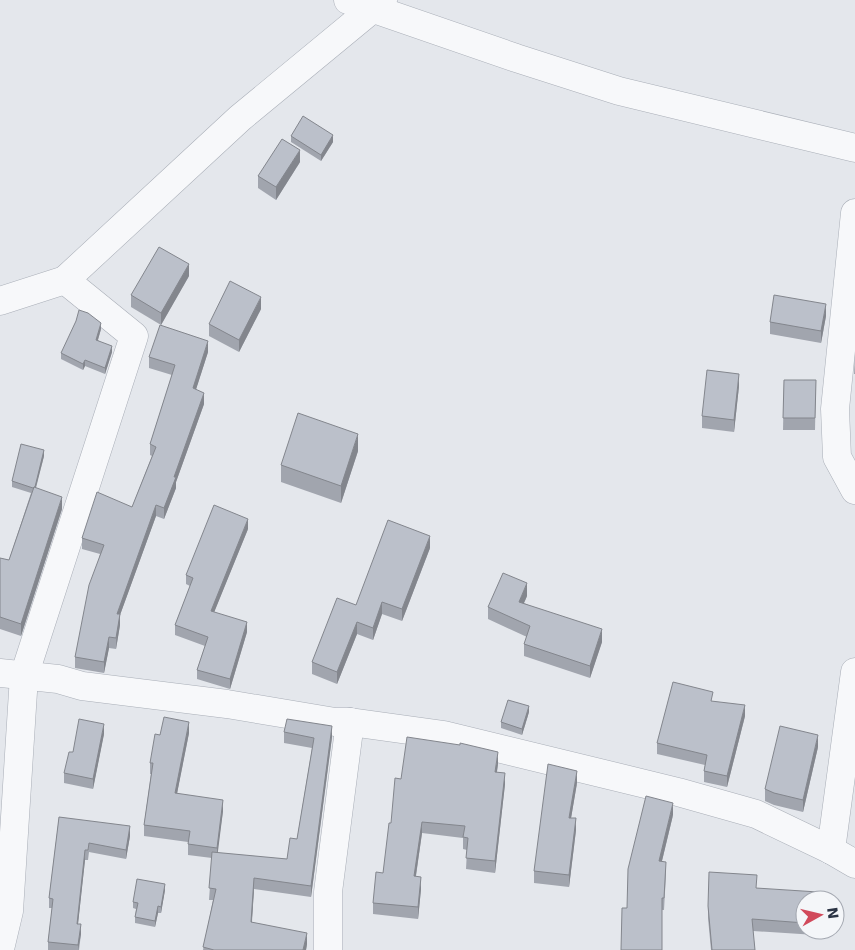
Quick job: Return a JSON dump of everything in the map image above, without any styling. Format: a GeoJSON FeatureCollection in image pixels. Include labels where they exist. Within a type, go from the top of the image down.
{"type":"FeatureCollection","features":[{"type":"Feature","properties":{"kind":"street"},"geometry":{"type":"LineString","coordinates":[[0,301],[64,280],[368,3],[516,58],[619,91],[855,148]]}},
{"type":"Feature","properties":{"kind":"street"},"geometry":{"type":"LineString","coordinates":[[855,213],[835,409],[837,457],[855,490]]}},
{"type":"Feature","properties":{"kind":"street"},"geometry":{"type":"LineString","coordinates":[[0,948],[9,911],[12,674],[134,336],[64,280]]}},
{"type":"Feature","properties":{"kind":"street"},"geometry":{"type":"LineString","coordinates":[[831,850],[855,672]]}},
{"type":"Feature","properties":{"kind":"street"},"geometry":{"type":"LineString","coordinates":[[12,674],[58,680],[82,686],[227,704],[335,722],[350,722],[444,735],[678,792],[756,814],[831,850],[855,864]]}},
{"type":"Feature","properties":{"kind":"street"},"geometry":{"type":"LineString","coordinates":[[328,950],[328,892],[350,722]]}},
{"type":"Feature","properties":{"kind":"building"},"geometry":{"type":"Polygon","coordinates":[[[303,116],[333,135],[321,155],[291,136],[303,116]]]}},
{"type":"Feature","properties":{"kind":"building"},"geometry":{"type":"Polygon","coordinates":[[[282,139],[300,150],[276,187],[258,176],[282,139]]]}},
{"type":"Feature","properties":{"kind":"building"},"geometry":{"type":"Polygon","coordinates":[[[159,247],[189,264],[161,313],[131,295],[159,247]]]}},
{"type":"Feature","properties":{"kind":"building"},"geometry":{"type":"Polygon","coordinates":[[[230,281],[261,297],[239,340],[209,324],[230,281]]]}},
{"type":"Feature","properties":{"kind":"building"},"geometry":{"type":"Polygon","coordinates":[[[774,295],[826,304],[821,331],[770,322],[774,295]]]}},
{"type":"Feature","properties":{"kind":"building"},"geometry":{"type":"Polygon","coordinates":[[[79,310],[88,313],[101,323],[96,340],[112,346],[105,368],[85,360],[83,364],[61,353],[79,310]]]}},
{"type":"Feature","properties":{"kind":"building"},"geometry":{"type":"Polygon","coordinates":[[[160,325],[208,341],[193,388],[204,393],[164,508],[156,505],[117,614],[120,614],[116,638],[109,637],[104,662],[75,657],[89,585],[104,545],[82,538],[97,492],[132,507],[156,447],[150,444],[175,365],[149,357],[160,325]]]}},
{"type":"Feature","properties":{"kind":"building"},"geometry":{"type":"Polygon","coordinates":[[[707,370],[739,374],[734,420],[702,416],[707,370]]]}},
{"type":"Feature","properties":{"kind":"building"},"geometry":{"type":"Polygon","coordinates":[[[784,380],[816,380],[815,418],[783,418],[784,380]]]}},
{"type":"Feature","properties":{"kind":"building"},"geometry":{"type":"Polygon","coordinates":[[[298,413],[358,434],[341,486],[281,465],[298,413]]]}},
{"type":"Feature","properties":{"kind":"building"},"geometry":{"type":"Polygon","coordinates":[[[21,444],[44,450],[35,487],[33,488],[12,481],[21,444]]]}},
{"type":"Feature","properties":{"kind":"building"},"geometry":{"type":"Polygon","coordinates":[[[34,487],[62,497],[21,624],[0,617],[0,558],[9,560],[34,487]]]}},
{"type":"Feature","properties":{"kind":"building"},"geometry":{"type":"Polygon","coordinates":[[[214,505],[248,519],[211,611],[247,622],[230,679],[197,670],[208,637],[175,625],[193,578],[186,575],[214,505]]]}},
{"type":"Feature","properties":{"kind":"building"},"geometry":{"type":"Polygon","coordinates":[[[388,520],[430,536],[402,609],[382,602],[373,628],[357,622],[337,672],[312,662],[337,598],[356,605],[388,520]]]}},
{"type":"Feature","properties":{"kind":"building"},"geometry":{"type":"Polygon","coordinates":[[[503,573],[527,583],[519,602],[602,629],[590,666],[524,644],[530,626],[488,607],[503,573]]]}},
{"type":"Feature","properties":{"kind":"building"},"geometry":{"type":"Polygon","coordinates":[[[673,682],[713,692],[711,701],[745,705],[727,776],[704,771],[707,755],[657,743],[673,682]]]}},
{"type":"Feature","properties":{"kind":"building"},"geometry":{"type":"Polygon","coordinates":[[[508,700],[529,706],[522,729],[501,722],[508,700]]]}},
{"type":"Feature","properties":{"kind":"building"},"geometry":{"type":"Polygon","coordinates":[[[164,717],[189,722],[175,793],[223,800],[217,848],[188,844],[190,831],[144,825],[155,734],[160,735],[164,717]]]}},
{"type":"Feature","properties":{"kind":"building"},"geometry":{"type":"Polygon","coordinates":[[[79,719],[104,724],[93,779],[64,773],[69,752],[73,752],[79,719]]]}},
{"type":"Feature","properties":{"kind":"building"},"geometry":{"type":"Polygon","coordinates":[[[287,719],[332,726],[311,886],[254,878],[251,922],[307,933],[303,950],[214,950],[203,947],[216,889],[209,888],[212,852],[287,859],[290,838],[297,839],[314,738],[284,732],[287,719]]]}},
{"type":"Feature","properties":{"kind":"building"},"geometry":{"type":"Polygon","coordinates":[[[780,726],[818,735],[803,800],[765,789],[780,726]]]}},
{"type":"Feature","properties":{"kind":"building"},"geometry":{"type":"Polygon","coordinates":[[[407,737],[460,745],[460,743],[498,752],[495,772],[505,773],[495,861],[466,858],[468,838],[463,837],[465,826],[422,822],[414,876],[421,877],[418,907],[373,903],[376,872],[383,873],[389,823],[391,823],[395,778],[401,779],[407,737]]]}},
{"type":"Feature","properties":{"kind":"building"},"geometry":{"type":"Polygon","coordinates":[[[548,764],[577,771],[569,818],[576,818],[569,875],[534,871],[548,764]]]}},
{"type":"Feature","properties":{"kind":"building"},"geometry":{"type":"Polygon","coordinates":[[[646,796],[673,803],[659,861],[666,862],[664,898],[662,898],[662,950],[621,950],[622,908],[627,908],[628,869],[646,796]]]}},
{"type":"Feature","properties":{"kind":"building"},"geometry":{"type":"Polygon","coordinates":[[[59,817],[130,826],[126,850],[89,843],[88,850],[85,850],[77,924],[81,924],[78,945],[48,942],[53,899],[49,898],[59,817]]]}},
{"type":"Feature","properties":{"kind":"building"},"geometry":{"type":"Polygon","coordinates":[[[709,872],[757,875],[756,888],[795,891],[795,922],[752,919],[755,950],[712,950],[708,906],[709,872]]]}},
{"type":"Feature","properties":{"kind":"building"},"geometry":{"type":"Polygon","coordinates":[[[137,879],[165,884],[161,907],[158,906],[155,921],[135,917],[138,903],[133,902],[137,879]]]}}]}
